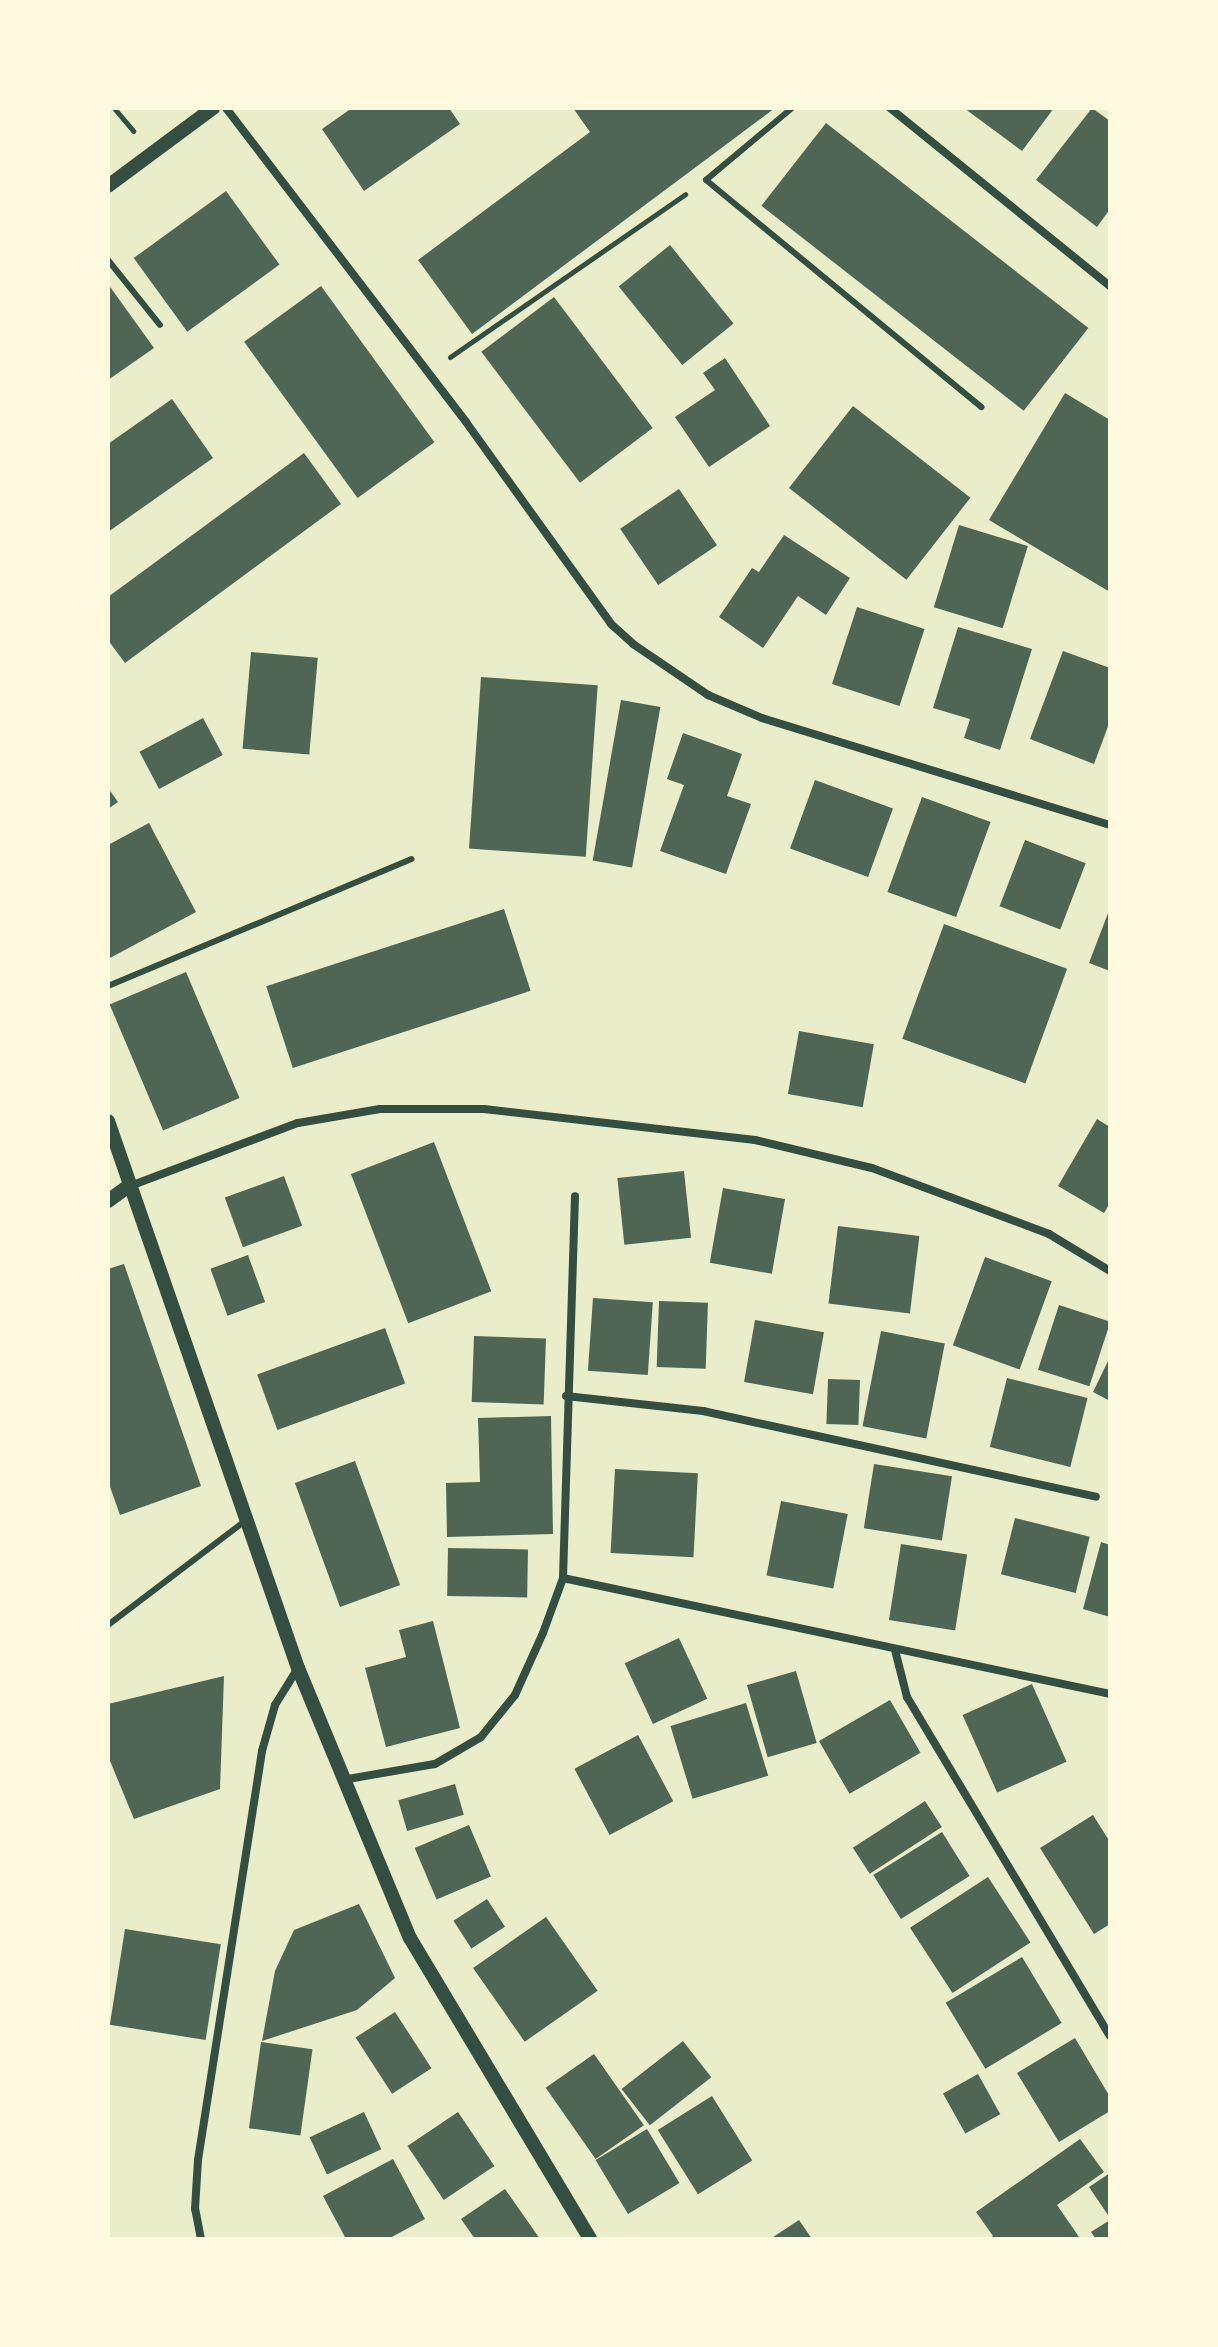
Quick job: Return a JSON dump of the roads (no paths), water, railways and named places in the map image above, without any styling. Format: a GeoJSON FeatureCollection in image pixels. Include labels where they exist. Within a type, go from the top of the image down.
{"type":"FeatureCollection","features":[{"type":"Feature","properties":{"kind":"street"},"geometry":{"type":"LineString","coordinates":[[108,186],[213,108]]}},
{"type":"Feature","properties":{"kind":"street"},"geometry":{"type":"LineString","coordinates":[[226,108],[428,373],[611,624],[708,695],[762,718],[1110,825]]}},
{"type":"Feature","properties":{"kind":"street"},"geometry":{"type":"LineString","coordinates":[[890,108],[1110,286]]}},
{"type":"Feature","properties":{"kind":"street"},"geometry":{"type":"LineString","coordinates":[[108,1201],[129,1186],[298,1123],[380,1109],[484,1109],[755,1140],[872,1168],[1049,1234],[1110,1271]]}},
{"type":"Feature","properties":{"kind":"street"},"geometry":{"type":"LineString","coordinates":[[108,1121],[298,1668],[410,1938],[590,2239]]}},
{"type":"Feature","properties":{"kind":"street"},"geometry":{"type":"LineString","coordinates":[[342,1780],[435,1764],[481,1737],[515,1695],[563,1578],[566,1396],[575,1196]]}},
{"type":"Feature","properties":{"kind":"street"},"geometry":{"type":"LineString","coordinates":[[566,1396],[703,1411],[1096,1497]]}},
{"type":"Feature","properties":{"kind":"street"},"geometry":{"type":"LineString","coordinates":[[563,1578],[1110,1694]]}},
{"type":"Feature","properties":{"kind":"street"},"geometry":{"type":"LineString","coordinates":[[895,1650],[907,1697],[1110,2036]]}},
{"type":"Feature","properties":{"kind":"street"},"geometry":{"type":"LineString","coordinates":[[201,2239],[195,2209],[198,2160],[262,1751],[275,1705],[298,1668]]}},
{"type":"Feature","properties":{"kind":"lane"},"geometry":{"type":"LineString","coordinates":[[792,108],[706,180],[981,407]]}},
{"type":"Feature","properties":{"kind":"lane"},"geometry":{"type":"LineString","coordinates":[[108,260],[160,325]]}},
{"type":"Feature","properties":{"kind":"lane"},"geometry":{"type":"LineString","coordinates":[[108,986],[411,859]]}},
{"type":"Feature","properties":{"kind":"lane"},"geometry":{"type":"LineString","coordinates":[[108,1625],[245,1521]]}}]}
